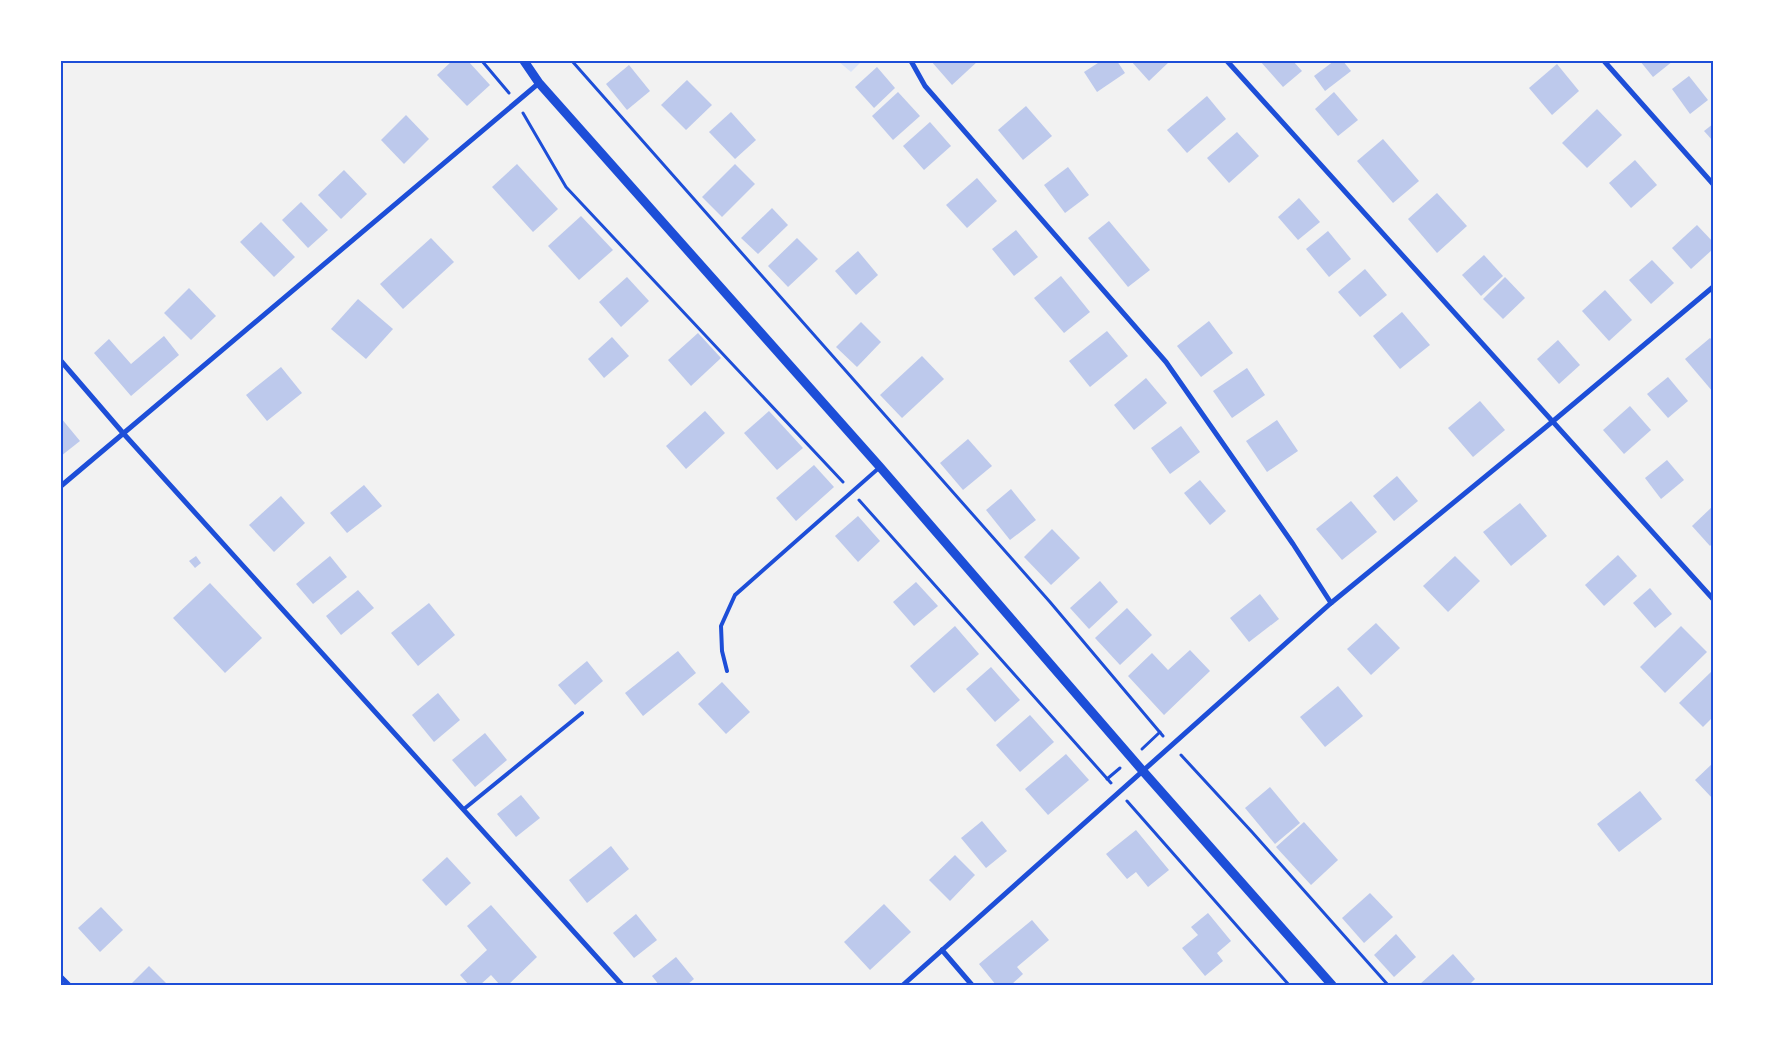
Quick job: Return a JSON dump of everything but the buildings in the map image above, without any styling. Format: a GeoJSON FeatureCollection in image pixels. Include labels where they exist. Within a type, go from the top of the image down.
{"type":"FeatureCollection","features":[{"type":"Feature","properties":{"kind":"street"},"geometry":{"type":"LineString","coordinates":[[524,61],[538,83],[880,467],[1142,770],[1332,985]]}},
{"type":"Feature","properties":{"kind":"street"},"geometry":{"type":"LineString","coordinates":[[911,61],[925,86],[1166,362],[1293,544],[1331,602]]}},
{"type":"Feature","properties":{"kind":"street"},"geometry":{"type":"LineString","coordinates":[[1227,61],[1713,599]]}},
{"type":"Feature","properties":{"kind":"street"},"geometry":{"type":"LineString","coordinates":[[1604,61],[1713,184]]}},
{"type":"Feature","properties":{"kind":"street"},"geometry":{"type":"LineString","coordinates":[[61,486],[538,83]]}},
{"type":"Feature","properties":{"kind":"street"},"geometry":{"type":"LineString","coordinates":[[903,985],[1331,602],[1552,422],[1713,287]]}},
{"type":"Feature","properties":{"kind":"street"},"geometry":{"type":"LineString","coordinates":[[61,361],[123,433],[622,985]]}},
{"type":"Feature","properties":{"kind":"street"},"geometry":{"type":"LineString","coordinates":[[942,950],[972,985]]}},
{"type":"Feature","properties":{"kind":"street"},"geometry":{"type":"LineString","coordinates":[[61,977],[69,985]]}},
{"type":"Feature","properties":{"kind":"lane"},"geometry":{"type":"LineString","coordinates":[[727,671],[722,650],[721,626],[735,595],[880,467]]}},
{"type":"Feature","properties":{"kind":"lane"},"geometry":{"type":"LineString","coordinates":[[464,809],[582,714]]}},
{"type":"Feature","properties":{"kind":"path"},"geometry":{"type":"LineString","coordinates":[[482,61],[517,102],[566,187],[852,492],[1289,985]]}},
{"type":"Feature","properties":{"kind":"path"},"geometry":{"type":"LineString","coordinates":[[572,61],[1050,602],[1171,745],[1252,832],[1388,985]]}},
{"type":"Feature","properties":{"kind":"shaded area"},"geometry":{"type":"Polygon","coordinates":[[[838,61],[862,61],[851,72],[838,61]]]}}]}
